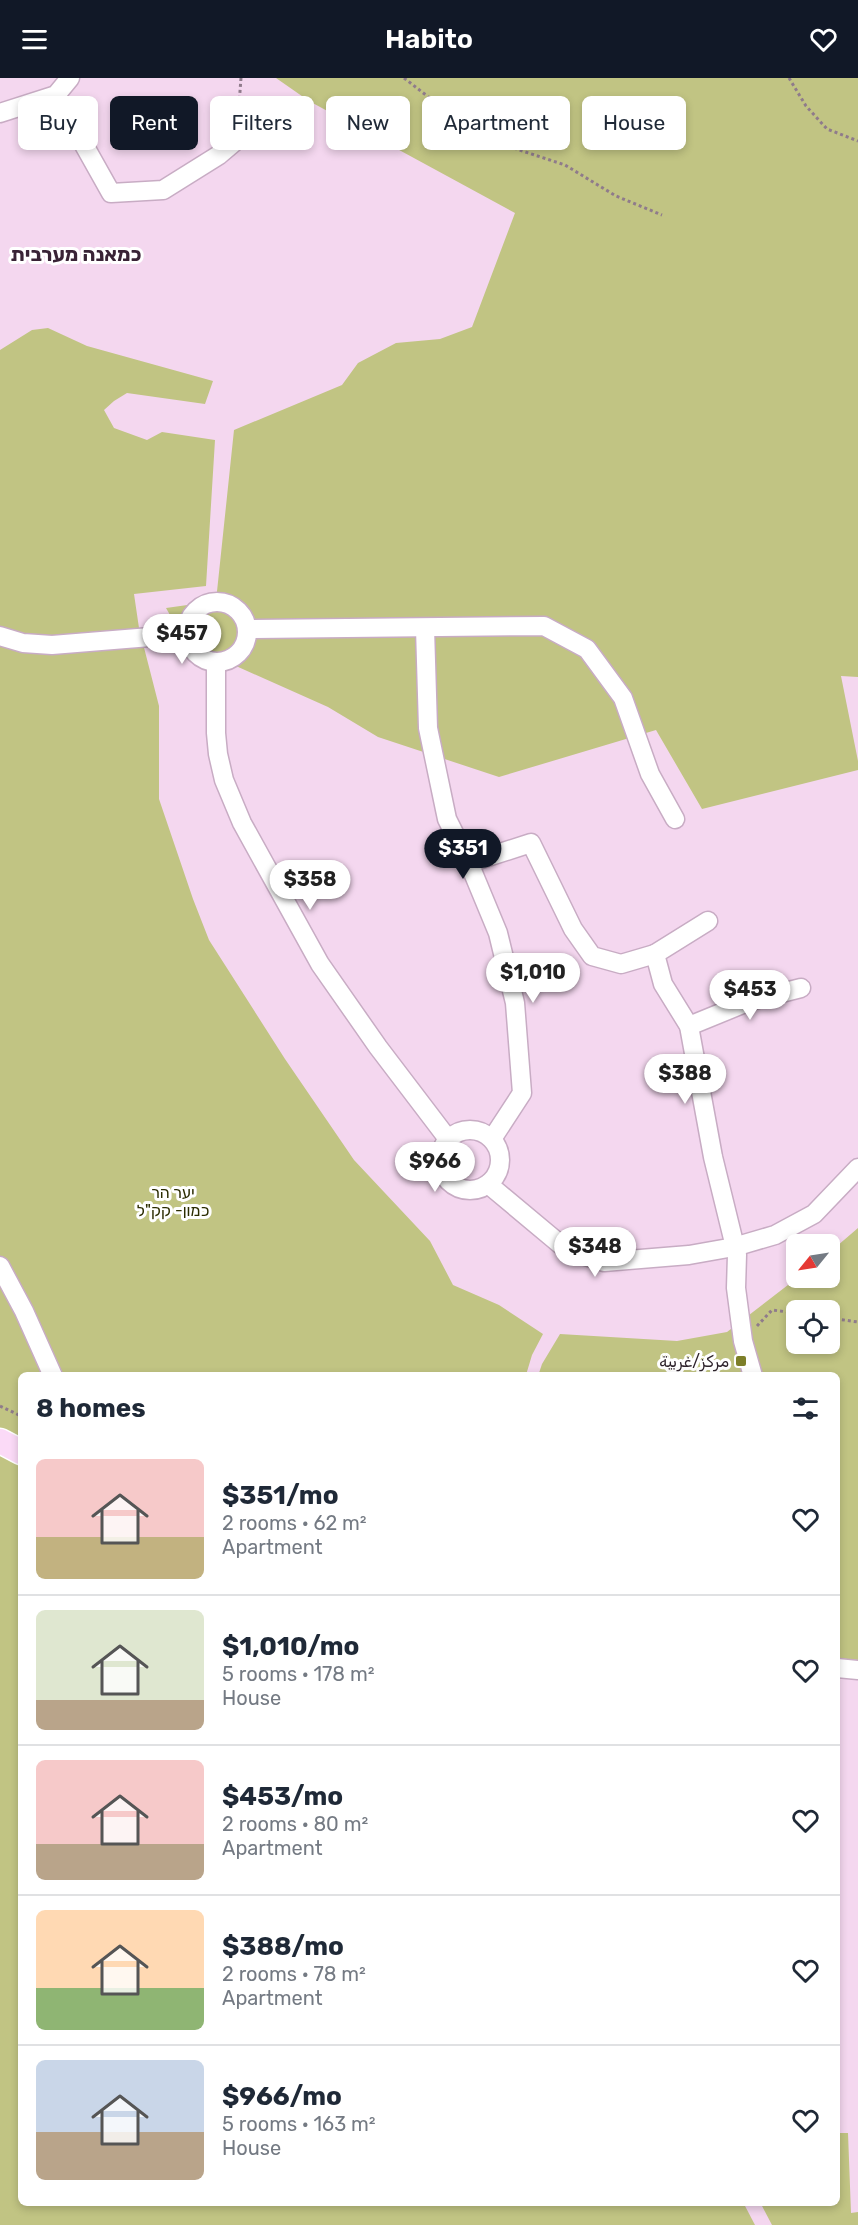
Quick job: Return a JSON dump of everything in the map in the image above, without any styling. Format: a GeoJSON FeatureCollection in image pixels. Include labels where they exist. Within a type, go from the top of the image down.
{"type":"FeatureCollection","features":[{"type":"Feature","properties":{"kind":"main road"},"geometry":{"type":"LineString","coordinates":[[0,1442],[18,1451]]}},
{"type":"Feature","properties":{"kind":"street"},"geometry":{"type":"LineString","coordinates":[[0,113],[56,95],[70,78]]}},
{"type":"Feature","properties":{"kind":"street"},"geometry":{"type":"LineString","coordinates":[[56,95],[111,193],[163,190],[226,150]]}},
{"type":"Feature","properties":{"kind":"street"},"geometry":{"type":"LineString","coordinates":[[212,602],[222,602],[239,611],[247,629],[242,649],[236,656],[216,663],[198,656],[191,648],[187,634],[189,620],[195,612],[212,602]]}},
{"type":"Feature","properties":{"kind":"street"},"geometry":{"type":"LineString","coordinates":[[247,629],[544,626],[586,650],[623,698],[650,774],[675,819]]}},
{"type":"Feature","properties":{"kind":"street"},"geometry":{"type":"LineString","coordinates":[[425,628],[428,728],[447,819],[469,863],[498,933],[515,1003],[522,1093],[492,1139]]}},
{"type":"Feature","properties":{"kind":"street"},"geometry":{"type":"LineString","coordinates":[[0,636],[23,643],[52,645],[187,634]]}},
{"type":"Feature","properties":{"kind":"street"},"geometry":{"type":"LineString","coordinates":[[216,663],[218,754],[224,780],[242,823],[320,964],[378,1047],[448,1139]]}},
{"type":"Feature","properties":{"kind":"street"},"geometry":{"type":"LineString","coordinates":[[469,863],[531,843],[573,930],[592,956],[621,963],[655,954],[708,921]]}},
{"type":"Feature","properties":{"kind":"street"},"geometry":{"type":"LineString","coordinates":[[655,954],[663,984],[689,1026],[713,1157],[736,1255],[736,1288],[743,1341],[752,1372]]}},
{"type":"Feature","properties":{"kind":"street"},"geometry":{"type":"LineString","coordinates":[[689,1026],[750,1002],[801,988]]}},
{"type":"Feature","properties":{"kind":"street"},"geometry":{"type":"LineString","coordinates":[[465,1130],[475,1130],[492,1139],[497,1148],[500,1167],[488,1184],[480,1189],[459,1188],[444,1176],[440,1157],[442,1148],[448,1139],[465,1130]]}},
{"type":"Feature","properties":{"kind":"street"},"geometry":{"type":"LineString","coordinates":[[488,1184],[567,1250],[604,1262],[689,1255],[734,1247],[775,1235],[814,1214],[858,1168]]}},
{"type":"Feature","properties":{"kind":"street"},"geometry":{"type":"LineString","coordinates":[[0,1266],[24,1311],[51,1372]]}},
{"type":"Feature","properties":{"kind":"street"},"geometry":{"type":"LineString","coordinates":[[840,1668],[858,1671]]}},
{"type":"Feature","properties":{"kind":"path"},"geometry":{"type":"LineString","coordinates":[[240,96],[241,78]]}},
{"type":"Feature","properties":{"kind":"path"},"geometry":{"type":"LineString","coordinates":[[404,78],[480,137],[565,165],[616,196],[662,215]]}},
{"type":"Feature","properties":{"kind":"path"},"geometry":{"type":"LineString","coordinates":[[789,78],[806,106],[827,129],[858,141]]}},
{"type":"Feature","properties":{"kind":"path"},"geometry":{"type":"LineString","coordinates":[[743,1341],[772,1310],[786,1312]]}},
{"type":"Feature","properties":{"kind":"path"},"geometry":{"type":"LineString","coordinates":[[840,1319],[858,1322]]}},
{"type":"Feature","properties":{"kind":"path"},"geometry":{"type":"LineString","coordinates":[[0,1406],[18,1415]]}},
{"type":"Feature","properties":{"kind":"green space"},"geometry":{"type":"Polygon","coordinates":[[[276,78],[858,78],[858,677],[841,676],[858,770],[702,809],[656,730],[499,777],[378,737],[328,707],[236,666],[182,636],[166,608],[216,601],[234,430],[342,385],[358,363],[396,343],[440,339],[472,327],[515,213],[399,150],[410,150],[410,96],[326,96],[326,110],[314,104],[314,96],[302,96],[276,78]]]}},
{"type":"Feature","properties":{"kind":"green space","name":"יער הר כמון- קק\"ל"},"geometry":{"type":"Polygon","coordinates":[[[48,328],[87,346],[213,381],[205,404],[127,393],[104,410],[114,428],[147,440],[162,432],[215,440],[206,586],[134,594],[139,628],[159,706],[159,799],[193,899],[209,940],[285,1059],[354,1160],[430,1241],[453,1285],[499,1305],[543,1334],[532,1355],[527,1372],[18,1372],[18,2206],[745,2206],[755,2225],[0,2225],[0,350],[32,330],[48,328]]]}},
{"type":"Feature","properties":{"kind":"green space"},"geometry":{"type":"Polygon","coordinates":[[[858,1228],[858,1660],[840,1658],[840,1372],[539,1372],[560,1334],[677,1341],[727,1332],[786,1286],[840,1288],[840,1243],[858,1228]]]}},
{"type":"Feature","properties":{"kind":"green space"},"geometry":{"type":"Polygon","coordinates":[[[840,2133],[848,2133],[851,2213],[858,2212],[858,2225],[772,2225],[762,2206],[840,2206],[840,2133]]]}},
{"type":"Feature","properties":{"kind":"place","name":"مركز/غربية"},"geometry":{"type":"Point","coordinates":[741,1361]}},
{"type":"Feature","properties":{"kind":"district","name":"כמאנה מערבית"},"geometry":{"type":"Point","coordinates":[76,254]}}]}
